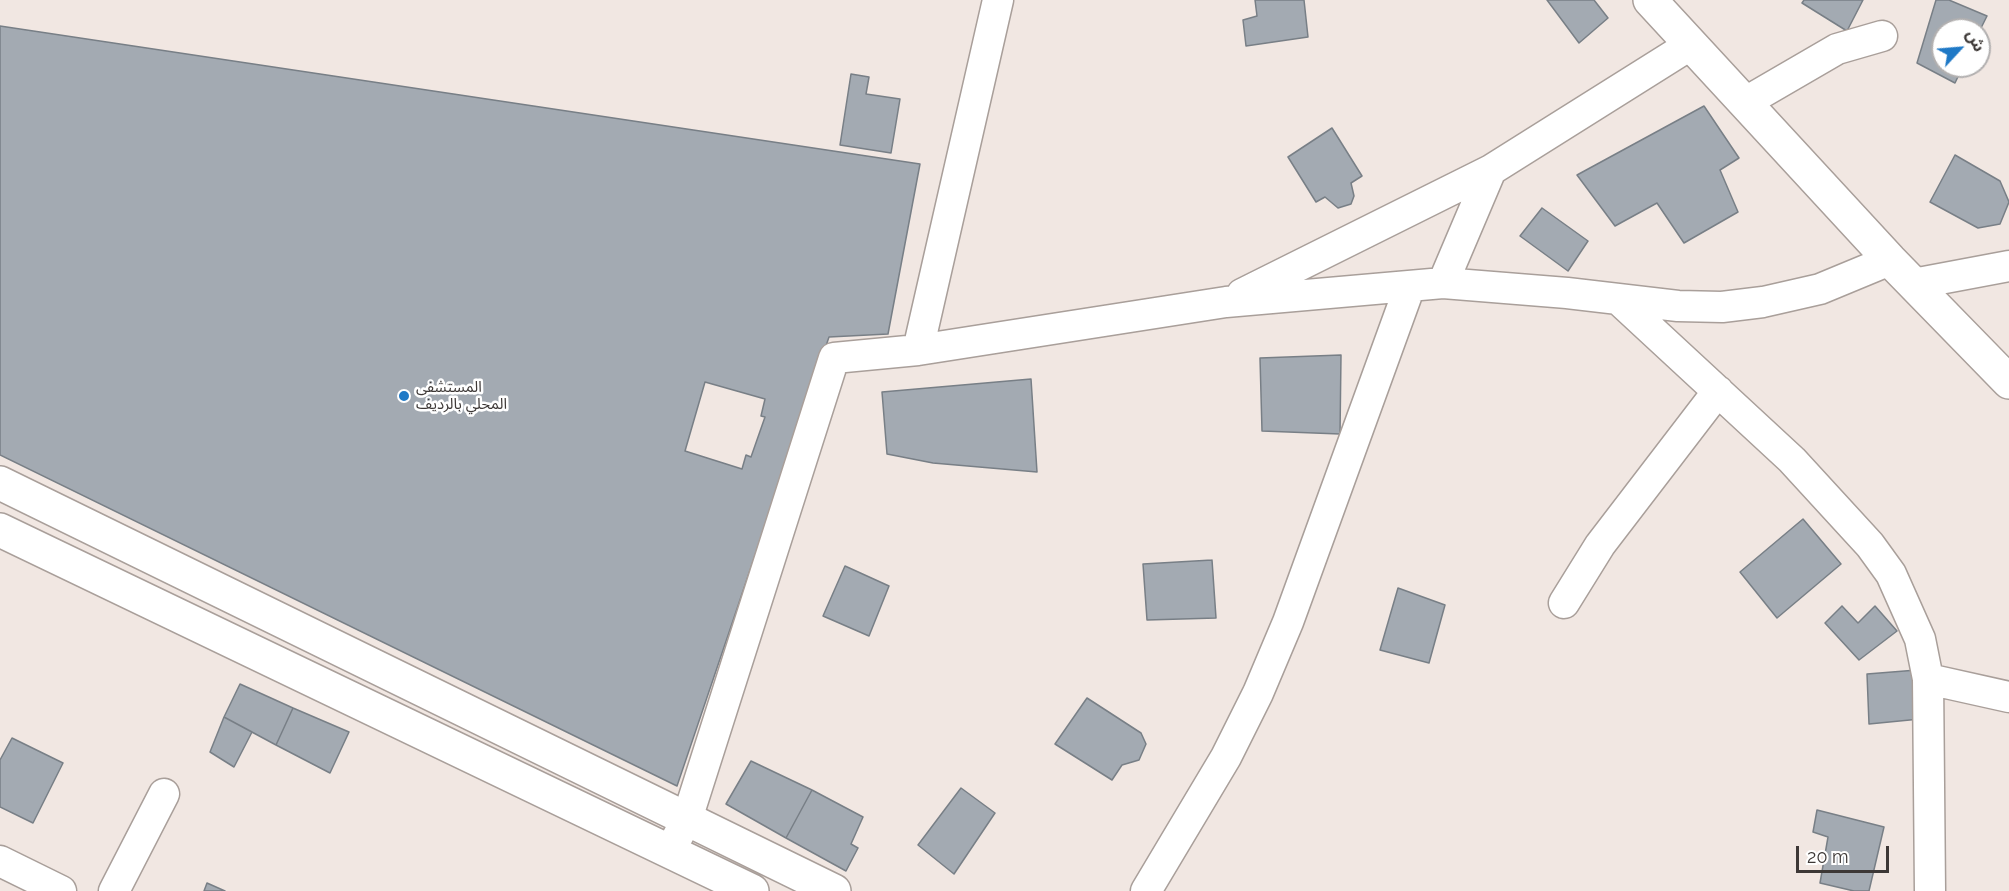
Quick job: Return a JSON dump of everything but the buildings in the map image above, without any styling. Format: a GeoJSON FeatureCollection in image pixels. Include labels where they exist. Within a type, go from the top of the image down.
{"type":"FeatureCollection","features":[{"type":"Feature","properties":{"kind":"main road"},"geometry":{"type":"LineString","coordinates":[[1650,0],[1890,260],[2009,381]]}},
{"type":"Feature","properties":{"kind":"main road"},"geometry":{"type":"LineString","coordinates":[[0,483],[834,891]]}},
{"type":"Feature","properties":{"kind":"main road"},"geometry":{"type":"LineString","coordinates":[[0,530],[752,891]]}},
{"type":"Feature","properties":{"kind":"street"},"geometry":{"type":"LineString","coordinates":[[918,350],[998,0]]}},
{"type":"Feature","properties":{"kind":"street"},"geometry":{"type":"LineString","coordinates":[[1743,103],[1837,49],[1882,36]]}},
{"type":"Feature","properties":{"kind":"street"},"geometry":{"type":"LineString","coordinates":[[1226,302],[1491,170],[1690,45]]}},
{"type":"Feature","properties":{"kind":"street"},"geometry":{"type":"LineString","coordinates":[[1443,284],[1491,170]]}},
{"type":"Feature","properties":{"kind":"street"},"geometry":{"type":"LineString","coordinates":[[670,851],[687,819],[834,358],[918,350],[1226,302],[1443,284],[1722,307],[1763,302],[1821,289],[1890,260]]}},
{"type":"Feature","properties":{"kind":"street"},"geometry":{"type":"LineString","coordinates":[[1913,284],[2009,266]]}},
{"type":"Feature","properties":{"kind":"street"},"geometry":{"type":"LineString","coordinates":[[1146,891],[1226,757],[1258,693],[1288,622],[1410,286]]}},
{"type":"Feature","properties":{"kind":"street"},"geometry":{"type":"LineString","coordinates":[[1618,299],[1792,460],[1870,545],[1891,574],[1920,639],[1928,679],[1930,891]]}},
{"type":"Feature","properties":{"kind":"street"},"geometry":{"type":"LineString","coordinates":[[1564,603],[1600,546],[1718,391]]}},
{"type":"Feature","properties":{"kind":"street"},"geometry":{"type":"LineString","coordinates":[[1928,679],[2009,697]]}},
{"type":"Feature","properties":{"kind":"street"},"geometry":{"type":"LineString","coordinates":[[114,891],[164,794]]}},
{"type":"Feature","properties":{"kind":"street"},"geometry":{"type":"LineString","coordinates":[[0,861],[61,891]]}},
{"type":"Feature","properties":{"kind":"place","name":"المستشفى المحلي بالرديف"},"geometry":{"type":"Point","coordinates":[404,396]}}]}
